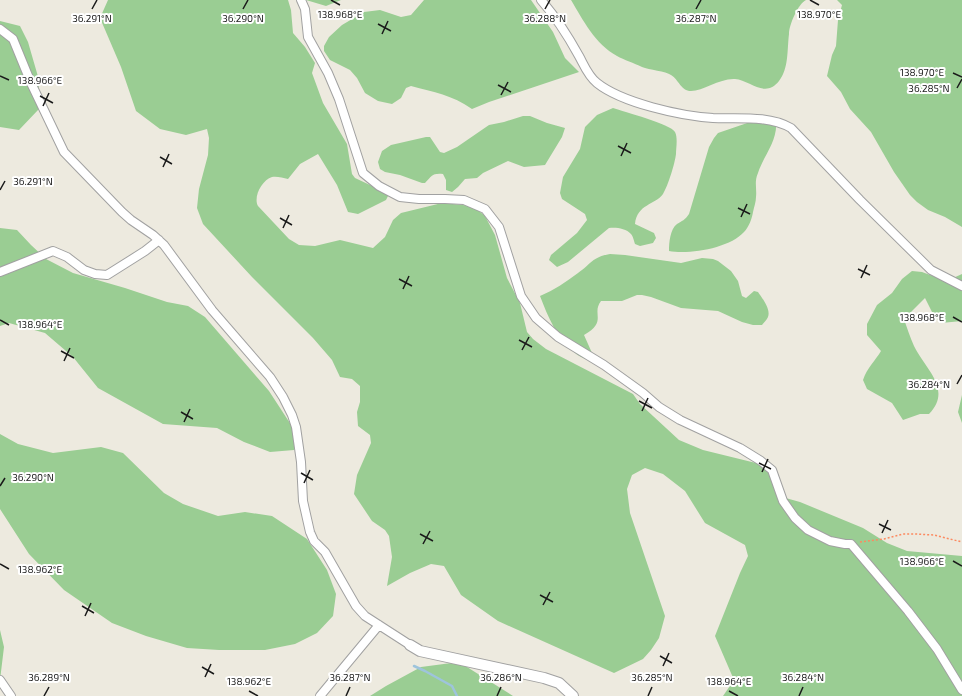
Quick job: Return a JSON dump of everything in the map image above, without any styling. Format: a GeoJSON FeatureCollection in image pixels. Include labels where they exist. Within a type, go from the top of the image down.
{"type":"FeatureCollection","features":[{"type":"Feature","properties":{"kind":"street"},"geometry":{"type":"LineString","coordinates":[[301,0],[305,9],[308,37],[328,73],[339,99],[363,173],[379,186],[400,197],[464,200],[485,209],[499,227],[521,296],[536,318],[558,337],[604,365],[643,393],[658,407],[680,420],[740,448],[772,470],[783,501],[795,518],[808,530],[830,541],[851,544],[912,616],[937,650],[962,690]]}},
{"type":"Feature","properties":{"kind":"street"},"geometry":{"type":"LineString","coordinates":[[541,0],[566,35],[590,76],[596,83],[628,100],[681,114],[712,118],[764,119],[782,123],[791,128],[860,200],[931,270],[962,286]]}},
{"type":"Feature","properties":{"kind":"street"},"geometry":{"type":"LineString","coordinates":[[0,29],[13,39],[31,83],[64,152],[122,212],[159,240],[212,310],[270,377],[283,397],[296,427],[301,462],[303,501],[310,532],[314,541],[325,552],[356,606],[365,616],[420,651],[551,680],[559,683],[573,696]]}},
{"type":"Feature","properties":{"kind":"street"},"geometry":{"type":"LineString","coordinates":[[0,272],[53,251],[67,257],[84,270],[95,274],[107,274],[145,251],[159,240]]}},
{"type":"Feature","properties":{"kind":"street"},"geometry":{"type":"LineString","coordinates":[[320,696],[379,625]]}},
{"type":"Feature","properties":{"kind":"street"},"geometry":{"type":"LineString","coordinates":[[0,680],[11,696]]}},
{"type":"Feature","properties":{"kind":"path"},"geometry":{"type":"LineString","coordinates":[[851,544],[884,539],[903,534],[934,535],[962,542]]}},
{"type":"Feature","properties":{"kind":"green space"},"geometry":{"type":"Polygon","coordinates":[[[108,0],[288,0],[291,10],[293,33],[305,47],[315,63],[312,73],[323,103],[347,144],[352,174],[355,178],[385,192],[388,196],[386,200],[358,214],[348,212],[337,185],[318,154],[300,164],[288,179],[272,177],[268,179],[259,189],[257,198],[258,206],[289,239],[299,245],[315,246],[340,240],[373,248],[385,237],[393,220],[401,213],[442,203],[473,206],[485,216],[495,235],[507,278],[520,303],[527,332],[533,339],[546,349],[633,394],[640,404],[679,440],[703,450],[768,466],[782,497],[800,502],[863,528],[887,543],[907,551],[962,556],[962,696],[723,696],[734,680],[715,636],[748,556],[745,545],[705,523],[685,491],[663,474],[645,468],[632,475],[627,489],[630,513],[665,616],[659,638],[643,659],[614,673],[498,621],[461,595],[444,566],[431,564],[410,573],[387,586],[392,557],[389,536],[385,530],[372,521],[354,494],[357,475],[371,443],[370,435],[358,426],[357,412],[360,402],[360,386],[352,379],[340,377],[332,360],[313,338],[252,277],[203,224],[197,208],[199,189],[208,155],[209,138],[207,129],[186,135],[160,129],[136,111],[121,67],[100,18],[108,0]]]}},
{"type":"Feature","properties":{"kind":"green space"},"geometry":{"type":"Polygon","coordinates":[[[306,0],[341,0],[326,6],[306,0]]]}},
{"type":"Feature","properties":{"kind":"green space"},"geometry":{"type":"Polygon","coordinates":[[[424,0],[531,0],[553,32],[565,58],[579,72],[472,109],[450,97],[411,86],[406,88],[401,98],[392,104],[378,101],[365,93],[357,78],[350,70],[330,60],[324,51],[324,46],[329,37],[342,25],[364,12],[380,10],[401,17],[411,15],[424,0]]]}},
{"type":"Feature","properties":{"kind":"green space"},"geometry":{"type":"Polygon","coordinates":[[[571,0],[806,0],[797,10],[792,20],[789,30],[787,59],[784,70],[779,81],[774,86],[763,89],[741,80],[729,79],[701,89],[688,91],[669,74],[642,67],[609,51],[590,31],[571,0]]]}},
{"type":"Feature","properties":{"kind":"green space"},"geometry":{"type":"Polygon","coordinates":[[[837,0],[962,0],[962,227],[945,217],[928,210],[910,195],[894,172],[871,132],[850,109],[841,92],[827,76],[832,55],[836,46],[838,20],[842,5],[837,0]]]}},
{"type":"Feature","properties":{"kind":"green space"},"geometry":{"type":"Polygon","coordinates":[[[0,21],[20,26],[28,42],[39,80],[38,110],[19,130],[0,127],[0,21]]]}},
{"type":"Feature","properties":{"kind":"green space"},"geometry":{"type":"Polygon","coordinates":[[[613,108],[665,125],[672,129],[676,134],[676,154],[665,190],[660,198],[639,212],[636,217],[635,224],[654,233],[656,238],[653,243],[640,246],[635,244],[632,235],[626,230],[609,228],[568,262],[557,267],[549,260],[551,255],[577,233],[587,220],[585,214],[562,199],[560,193],[563,177],[580,149],[585,127],[597,115],[613,108]]]}},
{"type":"Feature","properties":{"kind":"green space"},"geometry":{"type":"Polygon","coordinates":[[[523,116],[530,116],[565,128],[562,137],[545,165],[524,167],[508,161],[483,173],[477,178],[465,179],[452,192],[446,190],[446,180],[443,174],[434,175],[425,183],[422,183],[400,175],[385,172],[380,169],[378,162],[382,151],[391,145],[430,137],[440,152],[444,153],[457,147],[489,125],[523,116]]]}},
{"type":"Feature","properties":{"kind":"green space"},"geometry":{"type":"Polygon","coordinates":[[[768,116],[776,121],[775,135],[757,176],[755,203],[751,220],[746,230],[738,238],[709,249],[687,252],[669,251],[671,233],[673,229],[689,214],[709,147],[714,138],[718,133],[768,116]]]}},
{"type":"Feature","properties":{"kind":"green space"},"geometry":{"type":"Polygon","coordinates":[[[0,228],[17,230],[46,259],[73,273],[167,302],[188,306],[205,317],[269,391],[297,434],[294,450],[270,452],[244,442],[217,428],[163,424],[98,388],[73,357],[45,333],[9,323],[0,326],[0,228]]]}},
{"type":"Feature","properties":{"kind":"green space"},"geometry":{"type":"Polygon","coordinates":[[[610,254],[681,263],[702,258],[713,259],[731,271],[738,281],[742,296],[746,298],[754,291],[758,292],[767,307],[769,314],[768,317],[762,325],[753,325],[742,322],[718,311],[681,308],[642,295],[637,295],[622,301],[601,301],[598,306],[598,318],[595,326],[584,335],[592,353],[592,358],[588,360],[576,353],[558,334],[540,296],[564,283],[595,259],[610,254]]]}},
{"type":"Feature","properties":{"kind":"green space"},"geometry":{"type":"Polygon","coordinates":[[[912,271],[922,272],[941,279],[951,279],[962,274],[962,321],[941,323],[934,316],[925,298],[904,319],[914,346],[935,379],[938,388],[938,396],[936,405],[929,414],[920,414],[903,420],[892,403],[867,389],[863,380],[869,368],[881,351],[867,335],[867,324],[877,305],[892,293],[902,279],[912,271]]]}},
{"type":"Feature","properties":{"kind":"green space"},"geometry":{"type":"Polygon","coordinates":[[[962,395],[962,423],[958,412],[962,395]]]}},
{"type":"Feature","properties":{"kind":"green space"},"geometry":{"type":"Polygon","coordinates":[[[0,434],[18,444],[53,453],[101,447],[123,453],[164,493],[183,504],[218,516],[245,512],[272,516],[307,539],[327,570],[336,594],[333,616],[317,633],[295,644],[265,650],[187,648],[146,636],[112,623],[64,590],[29,554],[0,509],[0,434]]]}},
{"type":"Feature","properties":{"kind":"green space"},"geometry":{"type":"Polygon","coordinates":[[[0,630],[4,647],[0,680],[0,630]]]}},
{"type":"Feature","properties":{"kind":"green space"},"geometry":{"type":"Polygon","coordinates":[[[459,662],[513,696],[370,696],[421,667],[459,662]]]}},
{"type":"Feature","properties":{"kind":"waterway"},"geometry":{"type":"LineString","coordinates":[[414,666],[452,686],[457,696]]}}]}
